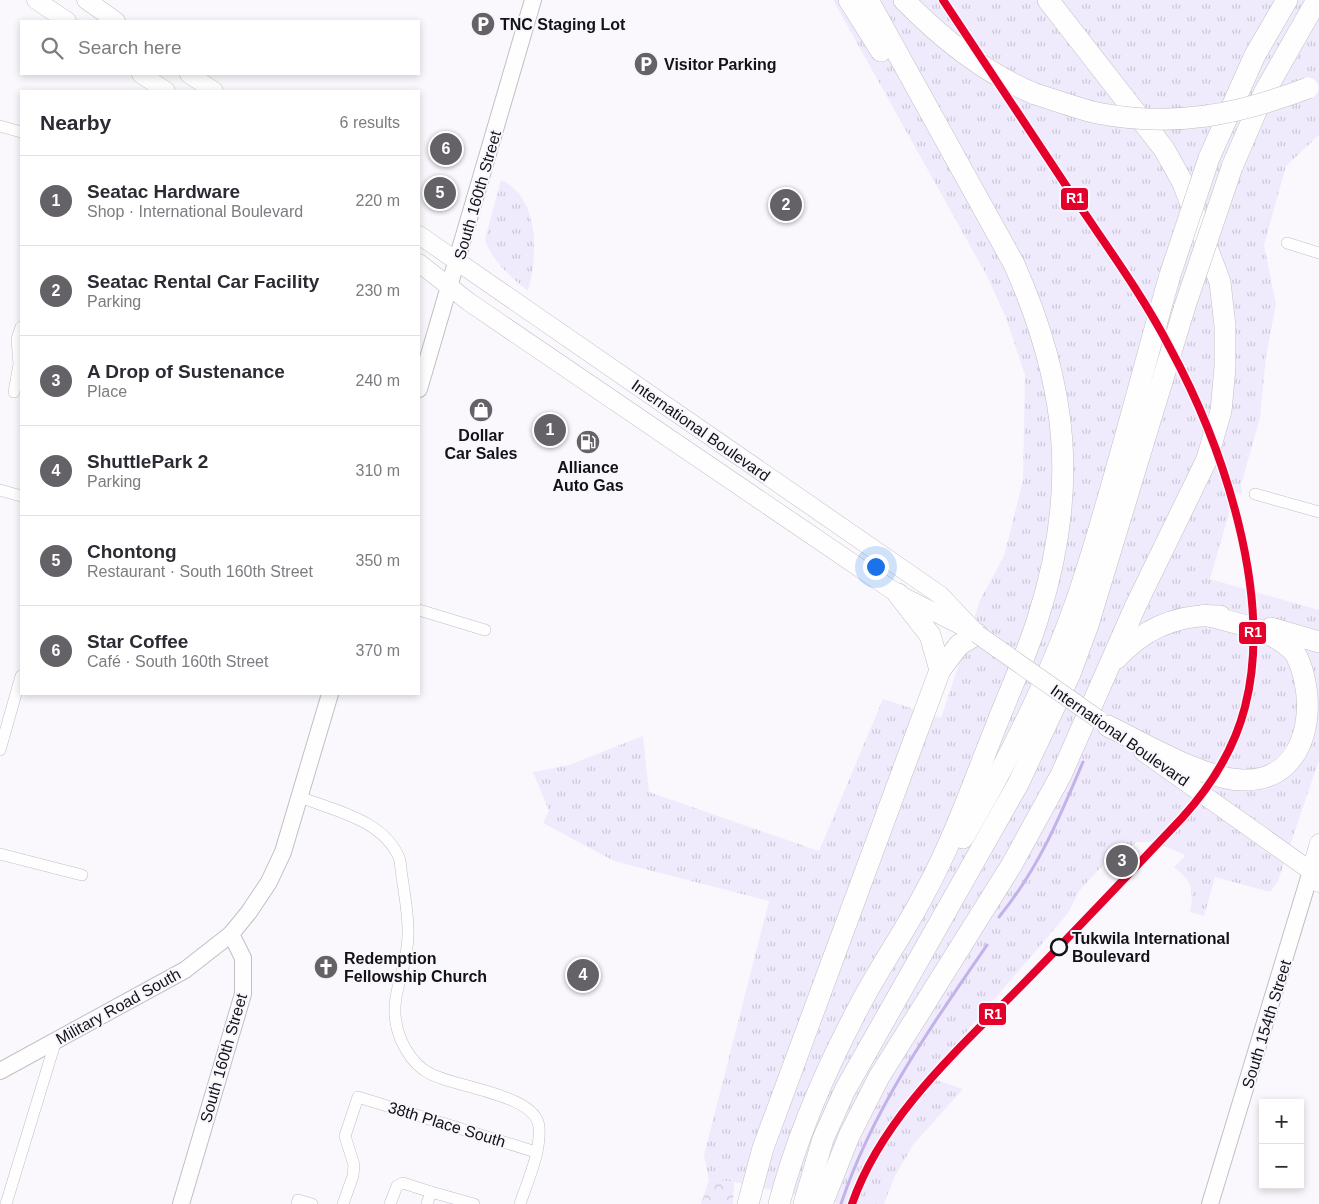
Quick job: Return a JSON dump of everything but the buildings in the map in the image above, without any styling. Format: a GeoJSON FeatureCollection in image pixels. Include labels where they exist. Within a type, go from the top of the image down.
{"type":"FeatureCollection","features":[{"type":"Feature","properties":{"kind":"highway"},"geometry":{"type":"LineString","coordinates":[[849,0],[906,90],[953,171],[989,218]]}},
{"type":"Feature","properties":{"kind":"highway"},"geometry":{"type":"LineString","coordinates":[[779,1204],[791,1158],[809,1111],[865,996],[923,896],[958,822],[1038,618],[1052,563],[1061,513],[1064,473],[1061,428],[1049,356],[1026,290],[989,218],[868,0]]}},
{"type":"Feature","properties":{"kind":"highway"},"geometry":{"type":"LineString","coordinates":[[904,0],[930,27],[967,56],[1009,84],[1035,94],[1097,112],[1176,119],[1206,118],[1263,105],[1313,85]]}},
{"type":"Feature","properties":{"kind":"highway"},"geometry":{"type":"LineString","coordinates":[[822,1204],[849,1136],[879,1077],[1011,866],[1060,775],[1108,667],[1208,459],[1221,411],[1225,367],[1225,326],[1220,282],[1200,224],[1183,183],[1164,149],[1048,0]]}},
{"type":"Feature","properties":{"kind":"highway"},"geometry":{"type":"LineString","coordinates":[[923,896],[951,857],[998,778],[1042,688],[1084,579],[1170,275],[1209,158],[1254,55],[1287,0]]}},
{"type":"Feature","properties":{"kind":"highway"},"geometry":{"type":"LineString","coordinates":[[804,1204],[823,1139],[844,1090],[1018,784],[1070,674],[1088,625],[1185,306],[1232,167],[1264,93],[1317,0]]}},
{"type":"Feature","properties":{"kind":"highway"},"geometry":{"type":"LineString","coordinates":[[898,594],[923,623],[930,635],[940,670]]}},
{"type":"Feature","properties":{"kind":"highway"},"geometry":{"type":"LineString","coordinates":[[1108,667],[1126,648],[1158,626],[1174,620],[1205,615],[1246,620],[1319,642]]}},
{"type":"Feature","properties":{"kind":"highway"},"geometry":{"type":"LineString","coordinates":[[1108,726],[1184,763],[1226,778],[1246,780],[1262,778],[1280,770],[1297,756],[1310,737],[1317,703],[1313,683],[1306,666],[1295,652],[1276,638],[1205,615]]}},
{"type":"Feature","properties":{"kind":"highway"},"geometry":{"type":"LineString","coordinates":[[748,1204],[763,1148],[940,670],[959,645],[977,634]]}},
{"type":"Feature","properties":{"kind":"main road"},"geometry":{"type":"LineString","coordinates":[[36,0],[66,20]]}},
{"type":"Feature","properties":{"kind":"main road"},"geometry":{"type":"LineString","coordinates":[[86,0],[115,20]]}},
{"type":"Feature","properties":{"kind":"main road","name":"South 160th Street"},"geometry":{"type":"LineString","coordinates":[[420,387],[533,0]]}},
{"type":"Feature","properties":{"kind":"main road"},"geometry":{"type":"LineString","coordinates":[[142,75],[165,90]]}},
{"type":"Feature","properties":{"kind":"main road"},"geometry":{"type":"LineString","coordinates":[[190,75],[213,90]]}},
{"type":"Feature","properties":{"kind":"main road","name":"International Boulevard"},"geometry":{"type":"LineString","coordinates":[[420,236],[940,595],[977,634]]}},
{"type":"Feature","properties":{"kind":"main road","name":"International Boulevard"},"geometry":{"type":"LineString","coordinates":[[420,264],[518,336],[898,594],[977,634],[1316,875]]}},
{"type":"Feature","properties":{"kind":"main road"},"geometry":{"type":"LineString","coordinates":[[231,934],[249,912],[269,882],[283,852],[330,695]]}},
{"type":"Feature","properties":{"kind":"main road","name":"South 154th Street"},"geometry":{"type":"LineString","coordinates":[[1210,1204],[1316,875],[1319,843]]}},
{"type":"Feature","properties":{"kind":"main road","name":"South 160th Street"},"geometry":{"type":"LineString","coordinates":[[181,1204],[243,994],[243,958],[231,934]]}},
{"type":"Feature","properties":{"kind":"main road","name":"Military Road South"},"geometry":{"type":"LineString","coordinates":[[0,1071],[185,970],[231,934]]}},
{"type":"Feature","properties":{"kind":"street"},"geometry":{"type":"LineString","coordinates":[[0,126],[20,132]]}},
{"type":"Feature","properties":{"kind":"street"},"geometry":{"type":"LineString","coordinates":[[1287,243],[1319,253]]}},
{"type":"Feature","properties":{"kind":"street"},"geometry":{"type":"LineString","coordinates":[[14,392],[19,364],[17,339],[20,330]]}},
{"type":"Feature","properties":{"kind":"street"},"geometry":{"type":"LineString","coordinates":[[0,490],[20,496]]}},
{"type":"Feature","properties":{"kind":"street"},"geometry":{"type":"LineString","coordinates":[[1255,494],[1319,512]]}},
{"type":"Feature","properties":{"kind":"street"},"geometry":{"type":"LineString","coordinates":[[420,610],[485,630]]}},
{"type":"Feature","properties":{"kind":"street"},"geometry":{"type":"LineString","coordinates":[[0,750],[20,680]]}},
{"type":"Feature","properties":{"kind":"street"},"geometry":{"type":"LineString","coordinates":[[300,797],[362,821],[381,832],[396,851],[400,860],[408,936],[394,1007],[401,1039],[409,1053],[425,1071],[442,1080],[514,1100],[525,1107],[539,1124],[536,1152],[520,1204]]}},
{"type":"Feature","properties":{"kind":"street"},"geometry":{"type":"LineString","coordinates":[[0,854],[82,875]]}},
{"type":"Feature","properties":{"kind":"street"},"geometry":{"type":"LineString","coordinates":[[6,1204],[56,1040]]}},
{"type":"Feature","properties":{"kind":"street","name":"38th Place South"},"geometry":{"type":"LineString","coordinates":[[343,1204],[353,1176],[354,1165],[345,1136],[358,1097],[536,1152]]}},
{"type":"Feature","properties":{"kind":"street"},"geometry":{"type":"LineString","coordinates":[[390,1204],[397,1186],[403,1184],[474,1204]]}},
{"type":"Feature","properties":{"kind":"street"},"geometry":{"type":"LineString","coordinates":[[427,1204],[431,1192]]}},
{"type":"Feature","properties":{"kind":"street"},"geometry":{"type":"LineString","coordinates":[[297,1204],[298,1200],[312,1204]]}},
{"type":"Feature","properties":{"kind":"green space"},"geometry":{"type":"Polygon","coordinates":[[[833,0],[1319,0],[1319,135],[1286,166],[1264,245],[1276,304],[1266,356],[1260,418],[1241,485],[1242,494],[1235,493],[1210,579],[1319,610],[1319,760],[1278,881],[1270,892],[1215,877],[1204,916],[1190,912],[1192,897],[1190,886],[1185,877],[1174,867],[1185,856],[1183,854],[1154,842],[1136,842],[1124,856],[1117,850],[1079,891],[1068,913],[928,1077],[963,1089],[913,1145],[895,1176],[884,1204],[839,1204],[734,1182],[709,1180],[704,1155],[769,901],[614,861],[543,823],[549,811],[533,772],[569,765],[643,736],[649,792],[819,851],[883,699],[941,718],[980,600],[1004,556],[1023,480],[1025,375],[1006,318],[987,276],[833,0]]]}},
{"type":"Feature","properties":{"kind":"green space"},"geometry":{"type":"Polygon","coordinates":[[[501,180],[514,188],[523,200],[533,229],[533,262],[528,291],[497,261],[485,239],[501,180]]]}},
{"type":"Feature","properties":{"kind":"green space"},"geometry":{"type":"Polygon","coordinates":[[[709,1180],[734,1182],[733,1204],[701,1204],[709,1180]]]}},
{"type":"Feature","properties":{"kind":"waterway"},"geometry":{"type":"LineString","coordinates":[[999,917],[1025,881],[1047,843],[1083,762]]}},
{"type":"Feature","properties":{"kind":"waterway"},"geometry":{"type":"LineString","coordinates":[[841,1204],[854,1169],[886,1102],[924,1038],[987,945]]}},
{"type":"Feature","properties":{"kind":"transit line","name":"R1"},"geometry":{"type":"LineString","coordinates":[[852,1204],[865,1172],[883,1141],[926,1084],[1045,962],[1182,818],[1203,793],[1220,767],[1235,738],[1245,707],[1252,664],[1253,618],[1248,570],[1238,523],[1225,475],[1190,387],[1158,326],[1132,284],[943,0]]}},
{"type":"Feature","properties":{"kind":"place","name":"TNC Staging Lot"},"geometry":{"type":"Point","coordinates":[483,24]}},
{"type":"Feature","properties":{"kind":"place","name":"Visitor Parking"},"geometry":{"type":"Point","coordinates":[646,64]}},
{"type":"Feature","properties":{"kind":"place","name":"Star Coffee"},"geometry":{"type":"Point","coordinates":[446,149]}},
{"type":"Feature","properties":{"kind":"place","name":"Chontong"},"geometry":{"type":"Point","coordinates":[440,193]}},
{"type":"Feature","properties":{"kind":"place","name":"Seatac Rental Car Facility"},"geometry":{"type":"Point","coordinates":[786,205]}},
{"type":"Feature","properties":{"kind":"place","name":"Dollar Car Sales"},"geometry":{"type":"Point","coordinates":[481,410]}},
{"type":"Feature","properties":{"kind":"place","name":"Seatac Hardware"},"geometry":{"type":"Point","coordinates":[550,430]}},
{"type":"Feature","properties":{"kind":"place","name":"Alliance Auto Gas"},"geometry":{"type":"Point","coordinates":[588,442]}},
{"type":"Feature","properties":{"kind":"place","name":"A Drop of Sustenance"},"geometry":{"type":"Point","coordinates":[1122,861]}},
{"type":"Feature","properties":{"kind":"place","name":"Tukwila International Boulevard"},"geometry":{"type":"Point","coordinates":[1059,947]}},
{"type":"Feature","properties":{"kind":"place","name":"Redemption Fellowship Church"},"geometry":{"type":"Point","coordinates":[326,967]}},
{"type":"Feature","properties":{"kind":"place","name":"ShuttlePark 2"},"geometry":{"type":"Point","coordinates":[583,975]}}]}
